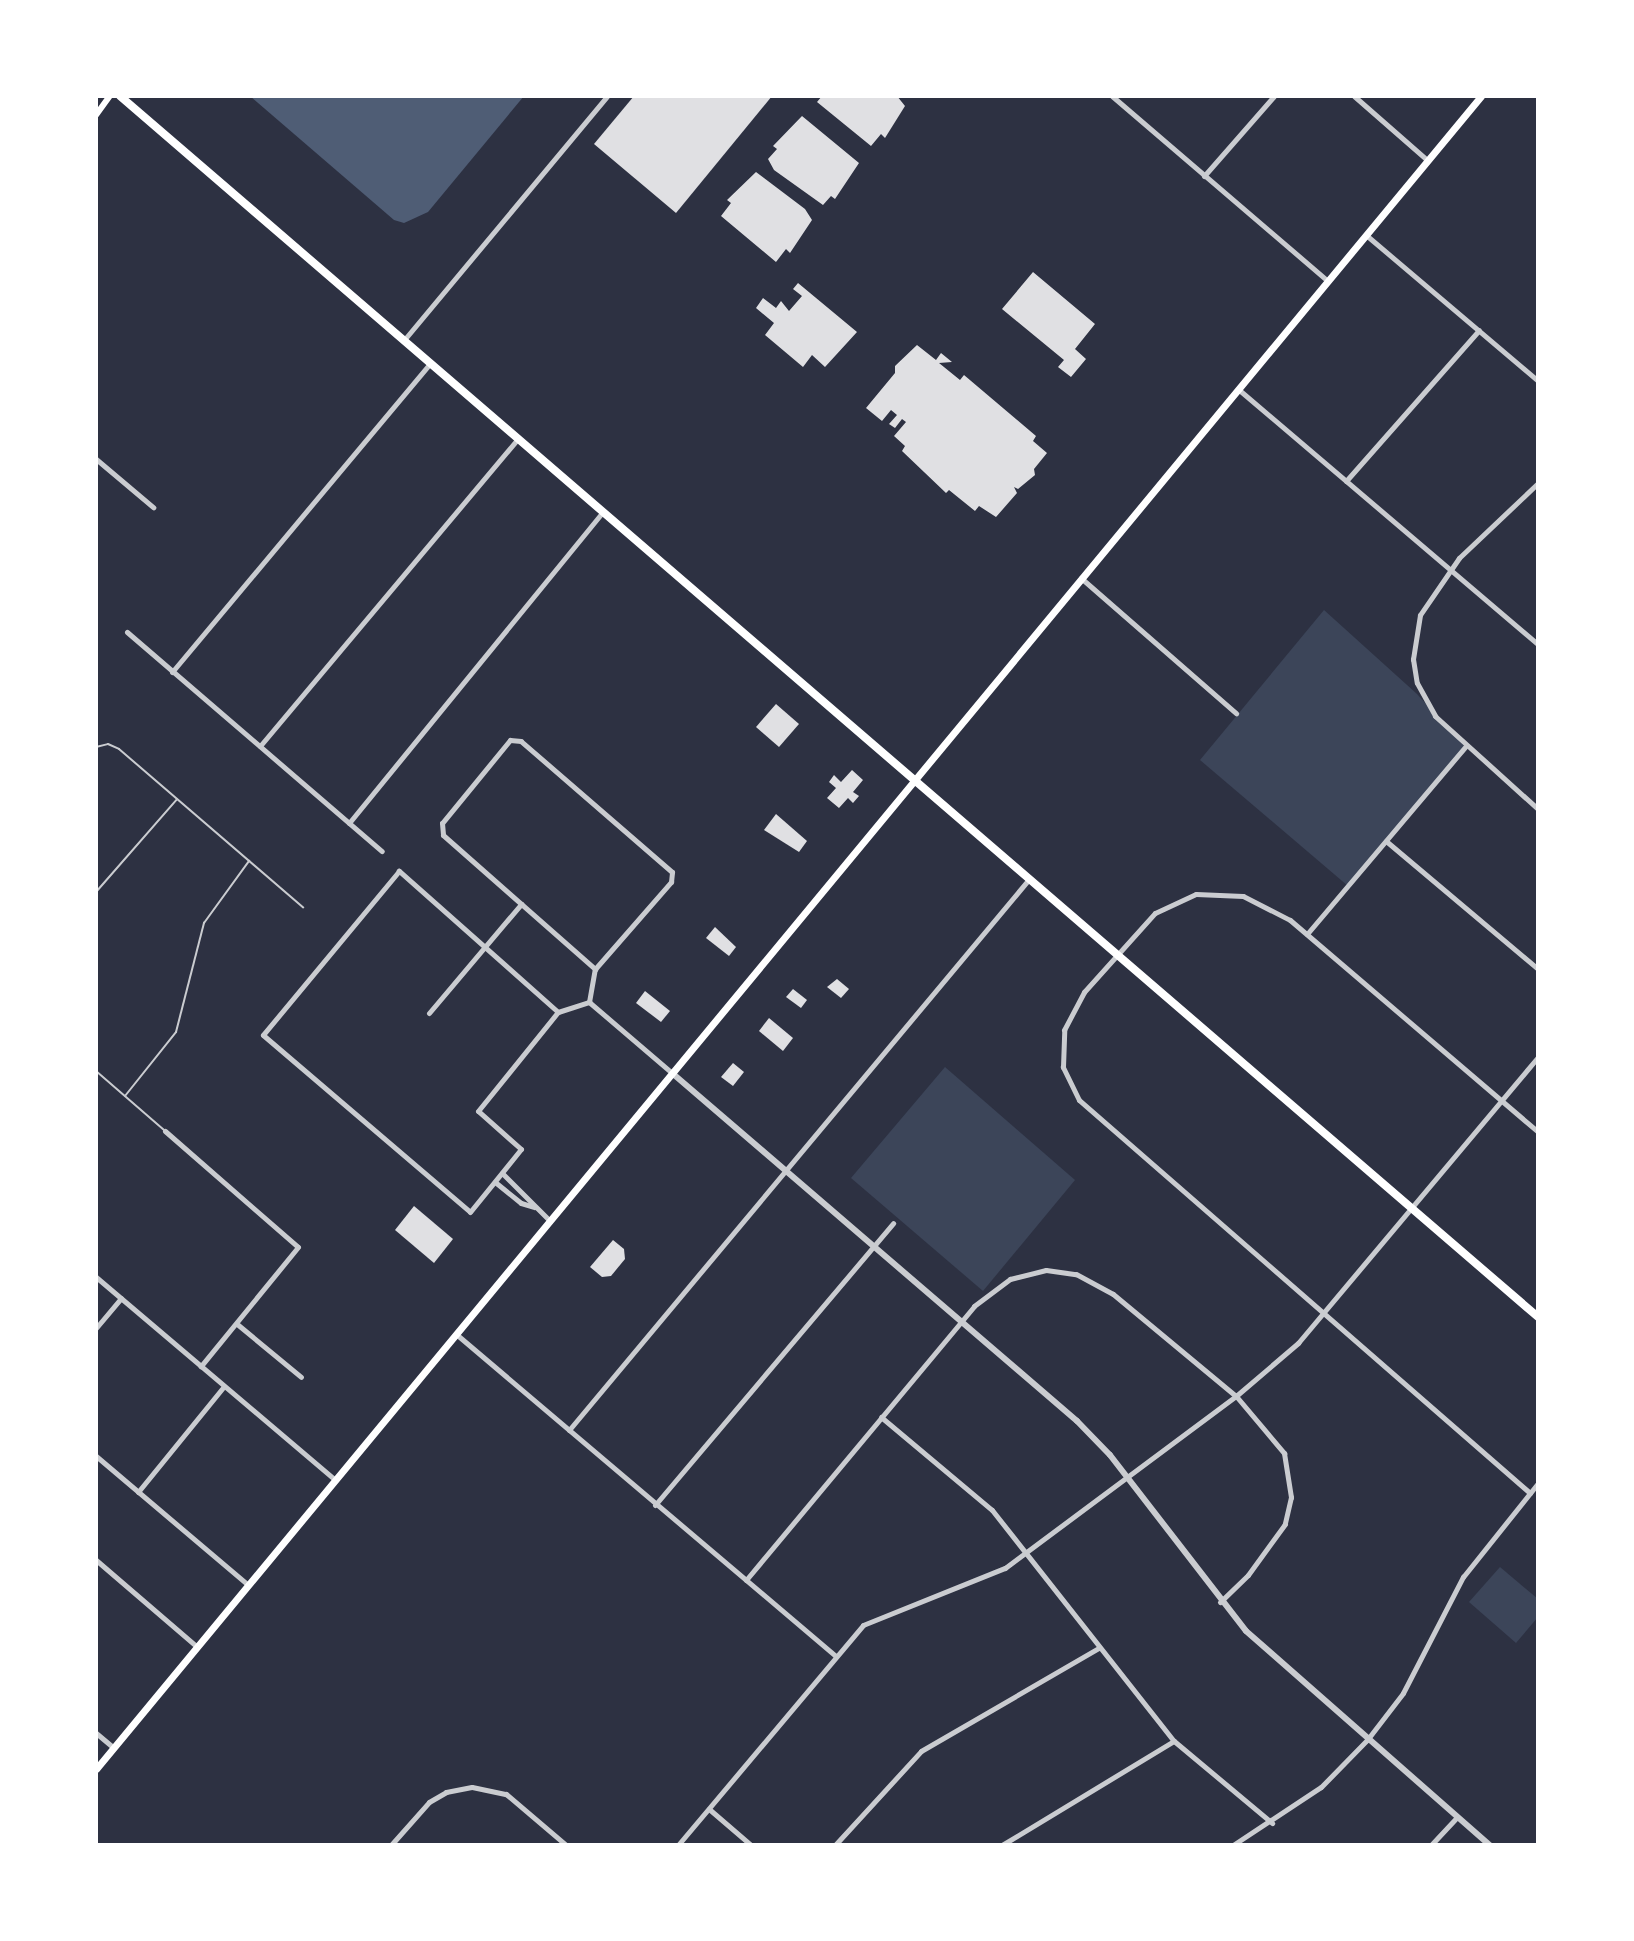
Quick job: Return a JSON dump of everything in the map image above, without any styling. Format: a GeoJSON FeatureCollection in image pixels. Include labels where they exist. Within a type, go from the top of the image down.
{"type":"FeatureCollection","features":[{"type":"Feature","properties":{"kind":"highway"},"geometry":{"type":"LineString","coordinates":[[120,96],[1538,1317]]}},
{"type":"Feature","properties":{"kind":"main road"},"geometry":{"type":"LineString","coordinates":[[96,115],[110,96]]}},
{"type":"Feature","properties":{"kind":"main road"},"geometry":{"type":"LineString","coordinates":[[96,1769],[1481,96]]}},
{"type":"Feature","properties":{"kind":"street"},"geometry":{"type":"LineString","coordinates":[[404,341],[607,96]]}},
{"type":"Feature","properties":{"kind":"street"},"geometry":{"type":"LineString","coordinates":[[1112,96],[1328,281]]}},
{"type":"Feature","properties":{"kind":"street"},"geometry":{"type":"LineString","coordinates":[[1204,176],[1274,96]]}},
{"type":"Feature","properties":{"kind":"street"},"geometry":{"type":"LineString","coordinates":[[1354,96],[1427,160]]}},
{"type":"Feature","properties":{"kind":"street"},"geometry":{"type":"LineString","coordinates":[[1366,235],[1538,381]]}},
{"type":"Feature","properties":{"kind":"street"},"geometry":{"type":"LineString","coordinates":[[1346,481],[1479,330]]}},
{"type":"Feature","properties":{"kind":"street"},"geometry":{"type":"LineString","coordinates":[[172,672],[430,363]]}},
{"type":"Feature","properties":{"kind":"street"},"geometry":{"type":"LineString","coordinates":[[1238,389],[1538,644]]}},
{"type":"Feature","properties":{"kind":"street"},"geometry":{"type":"LineString","coordinates":[[260,746],[518,439]]}},
{"type":"Feature","properties":{"kind":"street"},"geometry":{"type":"LineString","coordinates":[[96,459],[153,507]]}},
{"type":"Feature","properties":{"kind":"street"},"geometry":{"type":"LineString","coordinates":[[1538,483],[1451,570],[1420,615],[1413,659],[1427,703],[1465,747],[1538,809]]}},
{"type":"Feature","properties":{"kind":"street"},"geometry":{"type":"LineString","coordinates":[[349,823],[603,512]]}},
{"type":"Feature","properties":{"kind":"street"},"geometry":{"type":"LineString","coordinates":[[1081,578],[1236,713]]}},
{"type":"Feature","properties":{"kind":"street"},"geometry":{"type":"LineString","coordinates":[[127,632],[382,851]]}},
{"type":"Feature","properties":{"kind":"street"},"geometry":{"type":"LineString","coordinates":[[589,1002],[595,969],[671,882],[672,872],[521,741],[510,740],[442,823],[443,835],[595,969]]}},
{"type":"Feature","properties":{"kind":"street"},"geometry":{"type":"LineString","coordinates":[[1307,934],[1465,747]]}},
{"type":"Feature","properties":{"kind":"street"},"geometry":{"type":"LineString","coordinates":[[1386,841],[1538,969]]}},
{"type":"Feature","properties":{"kind":"street"},"geometry":{"type":"LineString","coordinates":[[558,1012],[399,871],[263,1035],[470,1212],[521,1149],[478,1111],[558,1012],[589,1002]]}},
{"type":"Feature","properties":{"kind":"street"},"geometry":{"type":"LineString","coordinates":[[569,1430],[1029,879]]}},
{"type":"Feature","properties":{"kind":"street"},"geometry":{"type":"LineString","coordinates":[[1530,1493],[1075,1094],[1063,1067],[1064,1030],[1074,1005],[1155,913],[1196,894],[1258,901],[1307,934],[1538,1132]]}},
{"type":"Feature","properties":{"kind":"street"},"geometry":{"type":"LineString","coordinates":[[429,1013],[521,904]]}},
{"type":"Feature","properties":{"kind":"street"},"geometry":{"type":"LineString","coordinates":[[589,1002],[1077,1421],[1127,1478],[1220,1602],[1269,1655],[1490,1845]]}},
{"type":"Feature","properties":{"kind":"street"},"geometry":{"type":"LineString","coordinates":[[678,1845],[836,1656],[874,1617],[982,1578],[1028,1552],[1236,1396],[1324,1315],[1538,1057]]}},
{"type":"Feature","properties":{"kind":"street"},"geometry":{"type":"LineString","coordinates":[[165,1131],[298,1247],[201,1366]]}},
{"type":"Feature","properties":{"kind":"street"},"geometry":{"type":"LineString","coordinates":[[502,1173],[550,1221]]}},
{"type":"Feature","properties":{"kind":"street"},"geometry":{"type":"LineString","coordinates":[[495,1182],[521,1203],[534,1207]]}},
{"type":"Feature","properties":{"kind":"street"},"geometry":{"type":"LineString","coordinates":[[655,1505],[893,1223]]}},
{"type":"Feature","properties":{"kind":"street"},"geometry":{"type":"LineString","coordinates":[[746,1580],[960,1321],[1010,1279],[1046,1270],[1076,1274],[1113,1294],[1236,1396],[1284,1453],[1291,1497],[1279,1535],[1220,1602]]}},
{"type":"Feature","properties":{"kind":"street"},"geometry":{"type":"LineString","coordinates":[[96,1277],[335,1480]]}},
{"type":"Feature","properties":{"kind":"street"},"geometry":{"type":"LineString","coordinates":[[96,1328],[121,1298]]}},
{"type":"Feature","properties":{"kind":"street"},"geometry":{"type":"LineString","coordinates":[[237,1323],[301,1377]]}},
{"type":"Feature","properties":{"kind":"street"},"geometry":{"type":"LineString","coordinates":[[456,1334],[836,1656]]}},
{"type":"Feature","properties":{"kind":"street"},"geometry":{"type":"LineString","coordinates":[[138,1492],[224,1386]]}},
{"type":"Feature","properties":{"kind":"street"},"geometry":{"type":"LineString","coordinates":[[881,1417],[992,1510],[1174,1741],[1272,1823]]}},
{"type":"Feature","properties":{"kind":"street"},"geometry":{"type":"LineString","coordinates":[[96,1456],[248,1585]]}},
{"type":"Feature","properties":{"kind":"street"},"geometry":{"type":"LineString","coordinates":[[1233,1845],[1272,1823],[1321,1787],[1367,1740],[1403,1693],[1463,1577],[1538,1483]]}},
{"type":"Feature","properties":{"kind":"street"},"geometry":{"type":"LineString","coordinates":[[96,1560],[197,1647]]}},
{"type":"Feature","properties":{"kind":"street"},"geometry":{"type":"LineString","coordinates":[[835,1845],[921,1751],[1099,1648]]}},
{"type":"Feature","properties":{"kind":"street"},"geometry":{"type":"LineString","coordinates":[[96,1733],[114,1748]]}},
{"type":"Feature","properties":{"kind":"street"},"geometry":{"type":"LineString","coordinates":[[1002,1845],[1174,1741]]}},
{"type":"Feature","properties":{"kind":"street"},"geometry":{"type":"LineString","coordinates":[[391,1845],[429,1802],[446,1792],[472,1787],[506,1794],[566,1845]]}},
{"type":"Feature","properties":{"kind":"street"},"geometry":{"type":"LineString","coordinates":[[709,1809],[751,1845]]}},
{"type":"Feature","properties":{"kind":"street"},"geometry":{"type":"LineString","coordinates":[[1431,1845],[1457,1817]]}},
{"type":"Feature","properties":{"kind":"lane"},"geometry":{"type":"LineString","coordinates":[[96,747],[114,746],[303,907]]}},
{"type":"Feature","properties":{"kind":"lane"},"geometry":{"type":"LineString","coordinates":[[96,892],[177,799]]}},
{"type":"Feature","properties":{"kind":"lane"},"geometry":{"type":"LineString","coordinates":[[125,1096],[176,1032],[204,923],[249,861]]}},
{"type":"Feature","properties":{"kind":"lane"},"geometry":{"type":"LineString","coordinates":[[96,1071],[165,1131]]}},
{"type":"Feature","properties":{"kind":"shaded area"},"geometry":{"type":"Polygon","coordinates":[[[250,96],[524,96],[428,212],[404,223],[394,220],[250,96]]]}},
{"type":"Feature","properties":{"kind":"shaded area"},"geometry":{"type":"Polygon","coordinates":[[[1324,610],[1417,694],[1465,747],[1348,886],[1200,760],[1324,610]]]}},
{"type":"Feature","properties":{"kind":"shaded area"},"geometry":{"type":"Polygon","coordinates":[[[945,1067],[1075,1180],[983,1291],[851,1178],[945,1067]]]}},
{"type":"Feature","properties":{"kind":"shaded area"},"geometry":{"type":"Polygon","coordinates":[[[1500,1567],[1538,1599],[1538,1617],[1516,1643],[1469,1602],[1500,1567]]]}},
{"type":"Feature","properties":{"kind":"building"},"geometry":{"type":"Polygon","coordinates":[[[634,96],[772,96],[676,213],[594,144],[634,96]]]}},
{"type":"Feature","properties":{"kind":"building"},"geometry":{"type":"Polygon","coordinates":[[[822,96],[897,96],[905,106],[885,138],[881,134],[871,146],[817,102],[822,96]]]}},
{"type":"Feature","properties":{"kind":"building"},"geometry":{"type":"Polygon","coordinates":[[[802,116],[859,163],[835,199],[831,196],[823,205],[774,170],[768,159],[777,149],[773,146],[802,116]]]}},
{"type":"Feature","properties":{"kind":"building"},"geometry":{"type":"Polygon","coordinates":[[[756,172],[805,209],[812,220],[790,253],[786,249],[776,262],[721,216],[731,203],[727,200],[756,172]]]}},
{"type":"Feature","properties":{"kind":"building"},"geometry":{"type":"Polygon","coordinates":[[[1033,272],[1095,324],[1075,349],[1086,359],[1071,377],[1058,367],[1064,360],[1002,309],[1033,272]]]}},
{"type":"Feature","properties":{"kind":"building"},"geometry":{"type":"Polygon","coordinates":[[[798,283],[857,332],[825,367],[812,355],[803,367],[765,335],[774,323],[756,308],[763,298],[776,308],[781,301],[789,311],[802,296],[793,289],[798,283]]]}},
{"type":"Feature","properties":{"kind":"building"},"geometry":{"type":"Polygon","coordinates":[[[917,345],[936,360],[941,353],[952,362],[939,363],[960,380],[964,375],[1036,436],[1033,441],[1047,453],[1034,469],[1035,475],[1018,489],[1014,487],[1017,493],[996,517],[979,506],[975,511],[949,490],[946,493],[902,451],[905,446],[894,436],[906,422],[902,419],[895,428],[889,424],[897,415],[891,410],[882,421],[866,408],[895,373],[895,366],[917,345]]]}},
{"type":"Feature","properties":{"kind":"building"},"geometry":{"type":"Polygon","coordinates":[[[776,704],[799,724],[779,747],[756,727],[776,704]]]}},
{"type":"Feature","properties":{"kind":"building"},"geometry":{"type":"Polygon","coordinates":[[[852,770],[863,780],[853,792],[859,796],[853,803],[848,798],[839,808],[827,798],[836,788],[829,782],[834,775],[841,782],[852,770]]]}},
{"type":"Feature","properties":{"kind":"building"},"geometry":{"type":"Polygon","coordinates":[[[776,814],[807,841],[799,852],[764,830],[776,814]]]}},
{"type":"Feature","properties":{"kind":"building"},"geometry":{"type":"Polygon","coordinates":[[[715,927],[736,947],[729,956],[706,938],[715,927]]]}},
{"type":"Feature","properties":{"kind":"building"},"geometry":{"type":"Polygon","coordinates":[[[837,979],[849,989],[841,998],[827,987],[837,979]]]}},
{"type":"Feature","properties":{"kind":"building"},"geometry":{"type":"Polygon","coordinates":[[[793,989],[807,1000],[801,1008],[786,997],[793,989]]]}},
{"type":"Feature","properties":{"kind":"building"},"geometry":{"type":"Polygon","coordinates":[[[645,991],[670,1011],[661,1022],[636,1003],[645,991]]]}},
{"type":"Feature","properties":{"kind":"building"},"geometry":{"type":"Polygon","coordinates":[[[769,1018],[793,1038],[783,1051],[759,1031],[769,1018]]]}},
{"type":"Feature","properties":{"kind":"building"},"geometry":{"type":"Polygon","coordinates":[[[733,1063],[744,1072],[733,1086],[721,1077],[733,1063]]]}},
{"type":"Feature","properties":{"kind":"building"},"geometry":{"type":"Polygon","coordinates":[[[414,1206],[453,1239],[434,1263],[395,1230],[414,1206]]]}},
{"type":"Feature","properties":{"kind":"building"},"geometry":{"type":"Polygon","coordinates":[[[613,1240],[624,1249],[625,1259],[611,1276],[602,1277],[590,1267],[613,1240]]]}}]}
